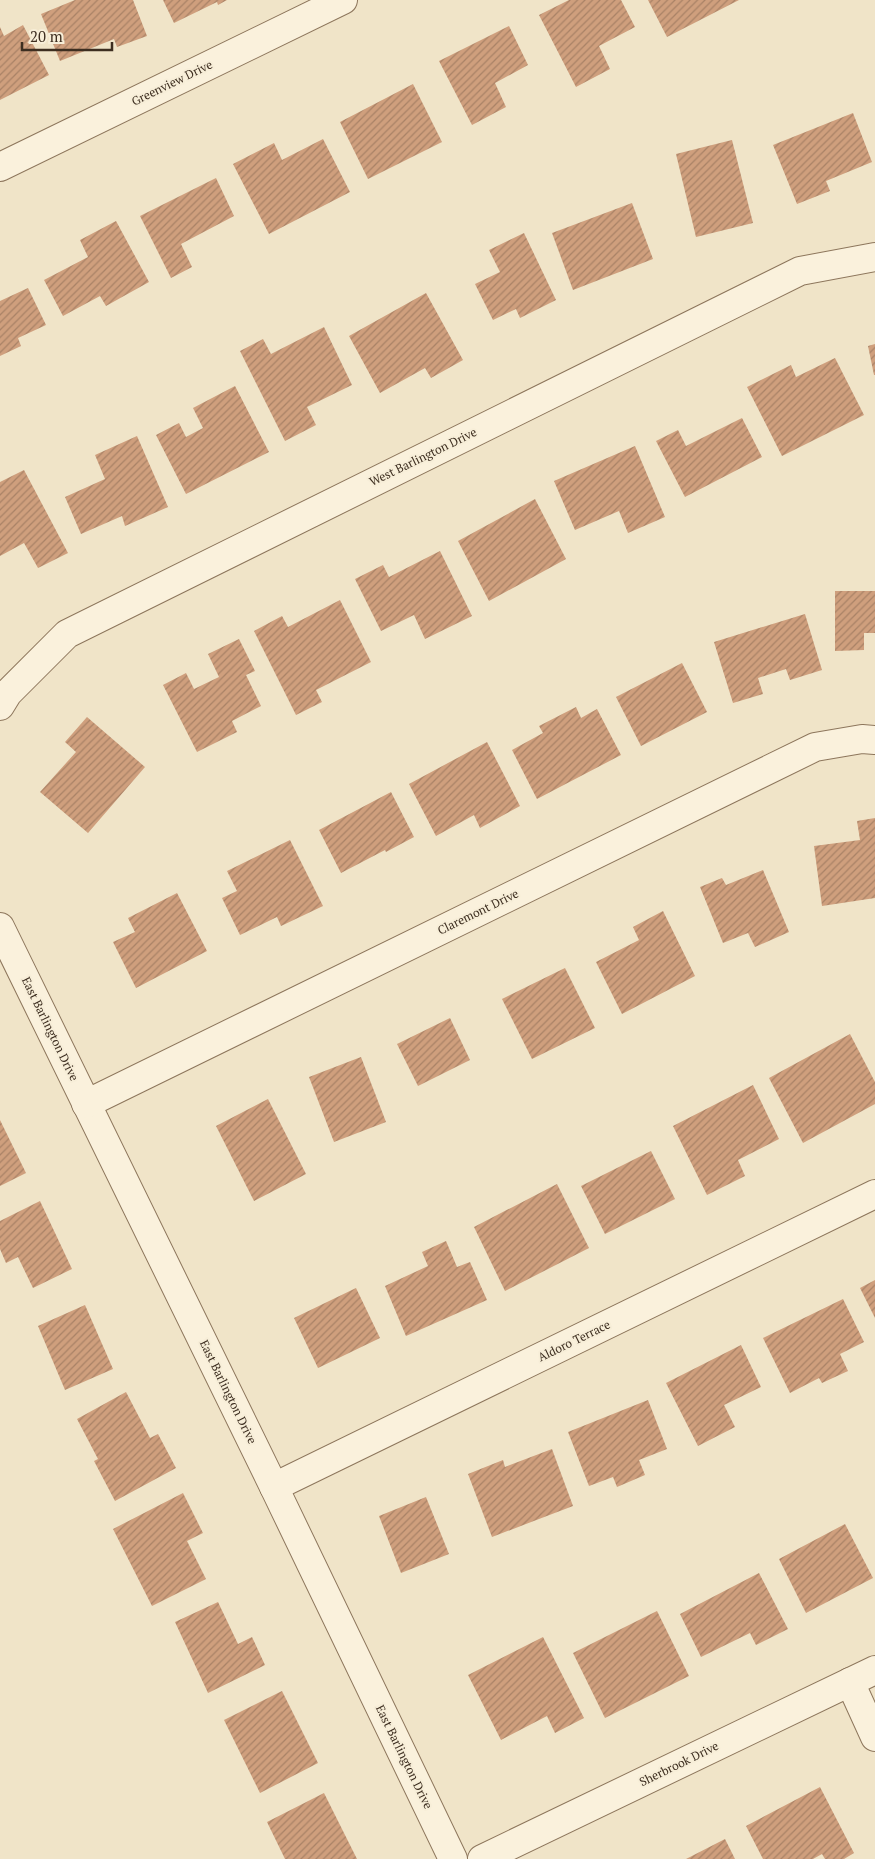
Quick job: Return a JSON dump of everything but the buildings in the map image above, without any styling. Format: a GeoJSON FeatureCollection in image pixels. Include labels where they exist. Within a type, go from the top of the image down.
{"type":"FeatureCollection","features":[{"type":"Feature","properties":{"kind":"street","name":"Greenview Drive"},"geometry":{"type":"LineString","coordinates":[[0,167],[343,0]]}},
{"type":"Feature","properties":{"kind":"street","name":"West Barlington Drive"},"geometry":{"type":"LineString","coordinates":[[0,706],[8,692],[67,634],[800,271],[875,257]]}},
{"type":"Feature","properties":{"kind":"street","name":"Claremont Drive"},"geometry":{"type":"LineString","coordinates":[[86,1104],[815,747],[862,739],[875,740]]}},
{"type":"Feature","properties":{"kind":"street","name":"East Barlington Drive"},"geometry":{"type":"LineString","coordinates":[[0,927],[274,1487],[453,1859]]}},
{"type":"Feature","properties":{"kind":"street","name":"Aldoro Terrace"},"geometry":{"type":"LineString","coordinates":[[274,1487],[875,1194]]}},
{"type":"Feature","properties":{"kind":"street","name":"Sherbrook Drive"},"geometry":{"type":"LineString","coordinates":[[482,1859],[875,1670]]}},
{"type":"Feature","properties":{"kind":"street"},"geometry":{"type":"LineString","coordinates":[[850,1682],[875,1737]]}}]}
